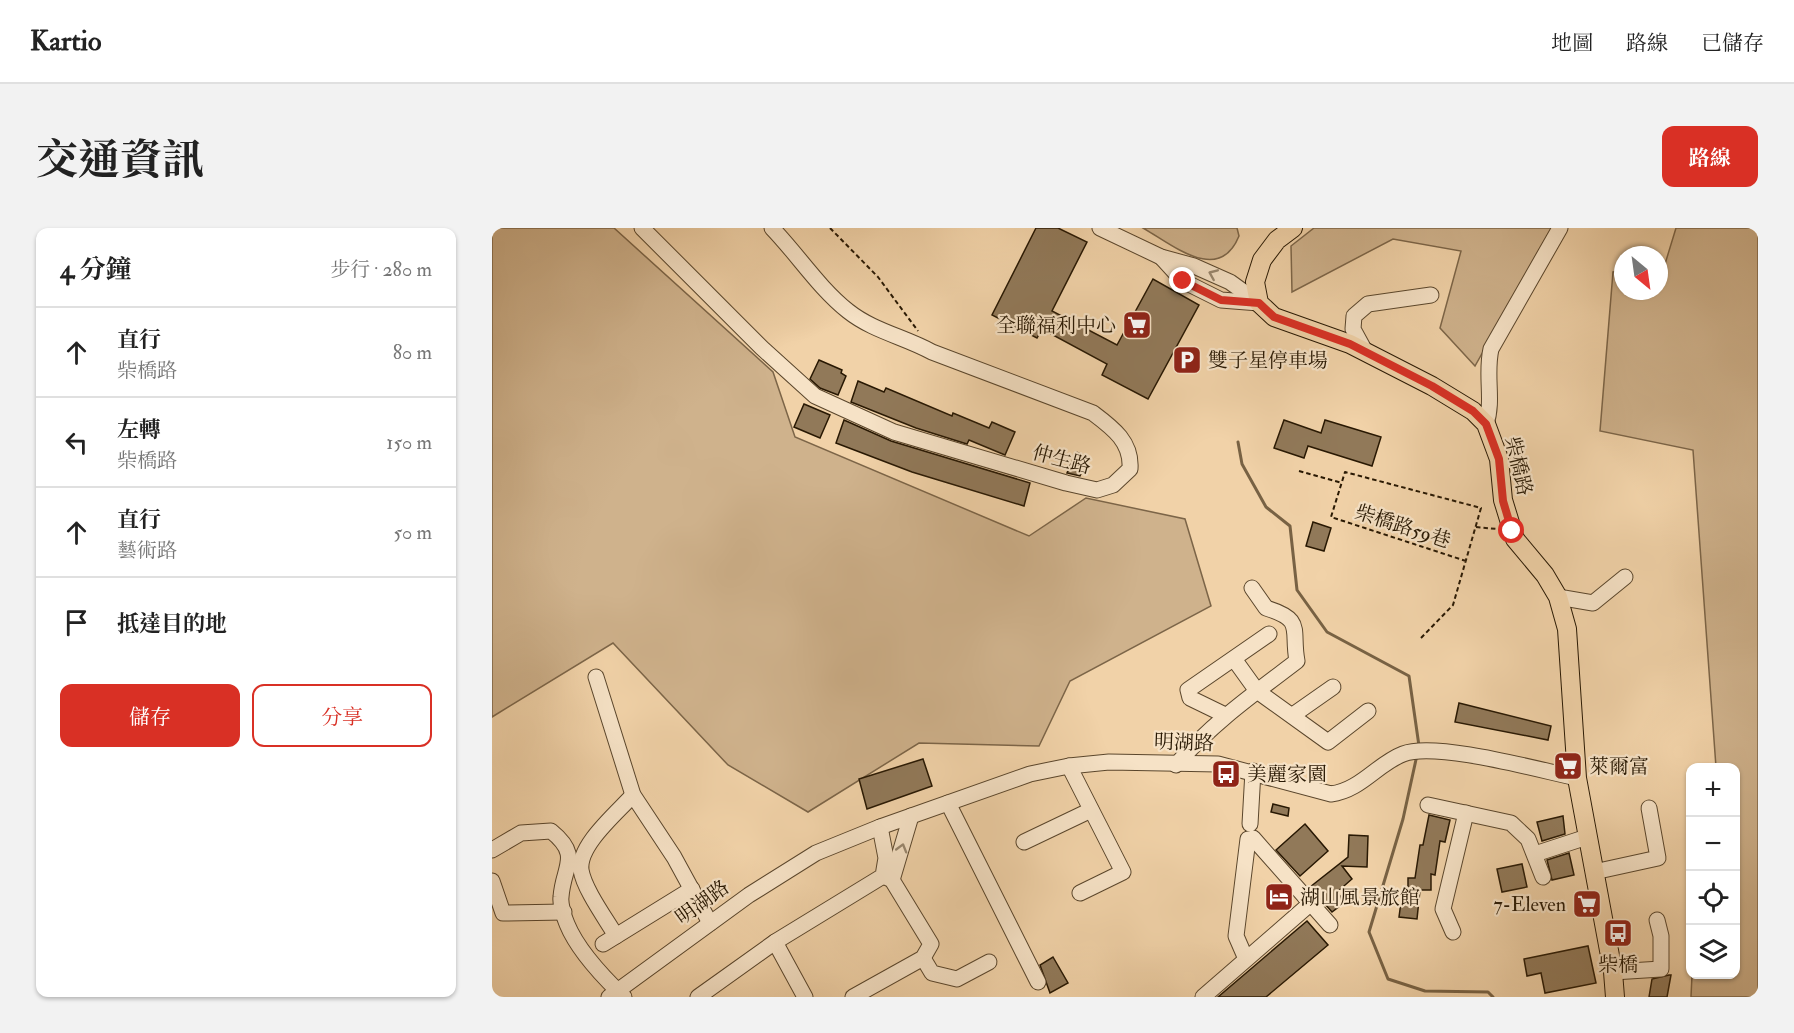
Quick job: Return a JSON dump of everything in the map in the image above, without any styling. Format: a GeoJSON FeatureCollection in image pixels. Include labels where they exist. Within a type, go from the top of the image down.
{"type":"FeatureCollection","features":[{"type":"Feature","properties":{"kind":"main road"},"geometry":{"type":"LineString","coordinates":[[1259,303],[1255,282],[1262,260],[1277,240],[1293,228]]}},
{"type":"Feature","properties":{"kind":"main road","name":"柴橋路"},"geometry":{"type":"LineString","coordinates":[[1259,303],[1274,317],[1365,351],[1432,386],[1473,411],[1486,424],[1499,459],[1503,501],[1512,531],[1515,538],[1545,575],[1558,597],[1567,629],[1577,778]]}},
{"type":"Feature","properties":{"kind":"main road"},"geometry":{"type":"LineString","coordinates":[[1577,778],[1613,972],[1615,997]]}},
{"type":"Feature","properties":{"kind":"street","name":"仲生路"},"geometry":{"type":"LineString","coordinates":[[642,228],[762,348],[815,396],[894,432],[1066,483],[1097,490],[1113,485],[1130,469],[1131,458],[1126,443],[1093,413],[932,352],[910,340],[882,331],[849,312],[830,294],[772,228]]}},
{"type":"Feature","properties":{"kind":"street"},"geometry":{"type":"LineString","coordinates":[[1100,228],[1161,256],[1183,281],[1221,300],[1259,303]]}},
{"type":"Feature","properties":{"kind":"street"},"geometry":{"type":"LineString","coordinates":[[1486,424],[1490,411],[1487,364],[1491,349],[1560,228]]}},
{"type":"Feature","properties":{"kind":"street"},"geometry":{"type":"LineString","coordinates":[[1365,351],[1353,329],[1354,316],[1368,304],[1431,296]]}},
{"type":"Feature","properties":{"kind":"street"},"geometry":{"type":"LineString","coordinates":[[1558,597],[1593,603],[1624,578]]}},
{"type":"Feature","properties":{"kind":"street"},"geometry":{"type":"LineString","coordinates":[[1176,765],[1196,742],[1225,715],[1297,661],[1296,629],[1286,614],[1266,608],[1252,588]]}},
{"type":"Feature","properties":{"kind":"street"},"geometry":{"type":"LineString","coordinates":[[1225,715],[1211,707],[1198,704],[1190,698],[1188,690],[1269,634]]}},
{"type":"Feature","properties":{"kind":"street"},"geometry":{"type":"LineString","coordinates":[[1234,659],[1257,691],[1272,704],[1293,715],[1328,742],[1368,711]]}},
{"type":"Feature","properties":{"kind":"street"},"geometry":{"type":"LineString","coordinates":[[596,677],[633,795],[692,889],[710,923]]}},
{"type":"Feature","properties":{"kind":"street"},"geometry":{"type":"LineString","coordinates":[[1293,715],[1333,687]]}},
{"type":"Feature","properties":{"kind":"street","name":"明湖路"},"geometry":{"type":"LineString","coordinates":[[617,995],[710,923],[816,853],[880,826],[1030,774],[1069,766],[1109,762],[1218,764],[1253,771],[1307,789],[1331,794],[1343,792],[1362,783],[1382,766],[1410,752],[1427,749],[1577,778]]}},
{"type":"Feature","properties":{"kind":"street"},"geometry":{"type":"LineString","coordinates":[[1069,766],[1123,872],[1080,893]]}},
{"type":"Feature","properties":{"kind":"street"},"geometry":{"type":"LineString","coordinates":[[1246,959],[1236,936],[1250,834],[1253,771]]}},
{"type":"Feature","properties":{"kind":"street"},"geometry":{"type":"LineString","coordinates":[[633,795],[592,838],[584,853],[581,870],[610,940],[692,889]]}},
{"type":"Feature","properties":{"kind":"street"},"geometry":{"type":"LineString","coordinates":[[948,803],[1038,982]]}},
{"type":"Feature","properties":{"kind":"street"},"geometry":{"type":"LineString","coordinates":[[1428,805],[1511,823],[1528,838],[1543,877]]}},
{"type":"Feature","properties":{"kind":"street"},"geometry":{"type":"LineString","coordinates":[[1594,872],[1658,858],[1649,808]]}},
{"type":"Feature","properties":{"kind":"street"},"geometry":{"type":"LineString","coordinates":[[1024,842],[1091,810]]}},
{"type":"Feature","properties":{"kind":"street"},"geometry":{"type":"LineString","coordinates":[[1453,932],[1443,909],[1466,813]]}},
{"type":"Feature","properties":{"kind":"street"},"geometry":{"type":"LineString","coordinates":[[698,997],[775,942],[888,878],[911,816]]}},
{"type":"Feature","properties":{"kind":"street"},"geometry":{"type":"LineString","coordinates":[[853,997],[923,958],[931,944],[888,878],[880,826]]}},
{"type":"Feature","properties":{"kind":"street"},"geometry":{"type":"LineString","coordinates":[[492,850],[521,834],[551,831],[563,841],[571,860],[560,898],[567,924],[586,955],[617,995]]}},
{"type":"Feature","properties":{"kind":"street"},"geometry":{"type":"LineString","coordinates":[[1250,834],[1330,924]]}},
{"type":"Feature","properties":{"kind":"street"},"geometry":{"type":"LineString","coordinates":[[1535,854],[1587,837]]}},
{"type":"Feature","properties":{"kind":"street"},"geometry":{"type":"LineString","coordinates":[[492,881],[503,913],[564,912]]}},
{"type":"Feature","properties":{"kind":"street"},"geometry":{"type":"LineString","coordinates":[[1203,997],[1311,903]]}},
{"type":"Feature","properties":{"kind":"street"},"geometry":{"type":"LineString","coordinates":[[1613,972],[1661,969],[1661,936],[1657,920]]}},
{"type":"Feature","properties":{"kind":"street"},"geometry":{"type":"LineString","coordinates":[[775,942],[805,997]]}},
{"type":"Feature","properties":{"kind":"street"},"geometry":{"type":"LineString","coordinates":[[923,958],[932,973],[957,979],[989,962]]}},
{"type":"Feature","properties":{"kind":"path"},"geometry":{"type":"LineString","coordinates":[[830,228],[878,277],[932,352]]}},
{"type":"Feature","properties":{"kind":"path","name":"柴橋路59巷"},"geometry":{"type":"LineString","coordinates":[[1299,471],[1342,483]]}},
{"type":"Feature","properties":{"kind":"path","name":"柴橋路59巷"},"geometry":{"type":"LineString","coordinates":[[1420,638],[1453,605],[1466,561],[1476,527],[1481,508],[1345,472],[1331,517],[1466,561]]}},
{"type":"Feature","properties":{"kind":"path","name":"柴橋路59巷"},"geometry":{"type":"LineString","coordinates":[[1476,527],[1512,531]]}},
{"type":"Feature","properties":{"kind":"shaded area"},"geometry":{"type":"Polygon","coordinates":[[[492,228],[614,228],[773,372],[795,437],[1029,536],[1086,498],[1185,519],[1211,606],[1070,681],[1039,746],[919,743],[808,812],[728,765],[613,643],[492,717],[492,228]]]}},
{"type":"Feature","properties":{"kind":"shaded area"},"geometry":{"type":"Polygon","coordinates":[[[1143,228],[1237,228],[1239,236],[1230,250],[1220,258],[1208,259],[1181,251],[1143,228]]]}},
{"type":"Feature","properties":{"kind":"shaded area"},"geometry":{"type":"Polygon","coordinates":[[[1314,228],[1552,228],[1475,366],[1440,328],[1461,251],[1393,239],[1292,292],[1291,246],[1314,228]]]}},
{"type":"Feature","properties":{"kind":"shaded area"},"geometry":{"type":"Polygon","coordinates":[[[1676,228],[1758,228],[1758,997],[1691,997],[1692,979],[1740,979],[1740,763],[1716,763],[1693,450],[1600,431],[1613,272],[1614,300],[1668,300],[1668,254],[1676,228]]]}},
{"type":"Feature","properties":{"kind":"building"},"geometry":{"type":"Polygon","coordinates":[[[1036,228],[1058,228],[1087,242],[1052,311],[1117,345],[1153,279],[1199,305],[1148,399],[1102,375],[1107,364],[1042,329],[1037,338],[992,315],[1036,228]]]}},
{"type":"Feature","properties":{"kind":"building"},"geometry":{"type":"Polygon","coordinates":[[[819,360],[842,370],[841,373],[846,376],[838,395],[820,388],[810,379],[819,360]]]}},
{"type":"Feature","properties":{"kind":"building"},"geometry":{"type":"Polygon","coordinates":[[[858,381],[884,392],[886,388],[952,416],[953,413],[989,428],[992,422],[1015,432],[1005,455],[969,440],[967,444],[916,428],[851,402],[858,381]]]}},
{"type":"Feature","properties":{"kind":"building"},"geometry":{"type":"Polygon","coordinates":[[[804,404],[830,415],[820,438],[794,427],[804,404]]]}},
{"type":"Feature","properties":{"kind":"building"},"geometry":{"type":"Polygon","coordinates":[[[844,420],[891,441],[1030,483],[1024,506],[912,472],[836,443],[844,420]]]}},
{"type":"Feature","properties":{"kind":"building"},"geometry":{"type":"Polygon","coordinates":[[[1284,420],[1321,433],[1325,420],[1381,437],[1372,466],[1308,446],[1304,458],[1274,448],[1284,420]]]}},
{"type":"Feature","properties":{"kind":"building"},"geometry":{"type":"Polygon","coordinates":[[[1076,452],[1088,457],[1080,476],[1067,473],[1076,452]]]}},
{"type":"Feature","properties":{"kind":"building"},"geometry":{"type":"Polygon","coordinates":[[[1313,522],[1331,528],[1324,551],[1306,546],[1313,522]]]}},
{"type":"Feature","properties":{"kind":"building"},"geometry":{"type":"Polygon","coordinates":[[[1459,703],[1551,726],[1548,740],[1455,722],[1459,703]]]}},
{"type":"Feature","properties":{"kind":"building"},"geometry":{"type":"Polygon","coordinates":[[[923,759],[932,786],[867,809],[859,779],[923,759]]]}},
{"type":"Feature","properties":{"kind":"building"},"geometry":{"type":"Polygon","coordinates":[[[1273,804],[1289,808],[1288,816],[1271,812],[1273,804]]]}},
{"type":"Feature","properties":{"kind":"building"},"geometry":{"type":"Polygon","coordinates":[[[1429,815],[1450,820],[1445,842],[1440,841],[1435,875],[1431,874],[1431,890],[1420,890],[1417,919],[1399,917],[1401,902],[1408,903],[1408,878],[1415,878],[1420,845],[1423,845],[1429,815]]]}},
{"type":"Feature","properties":{"kind":"building"},"geometry":{"type":"Polygon","coordinates":[[[1563,816],[1565,834],[1542,841],[1537,822],[1563,816]]]}},
{"type":"Feature","properties":{"kind":"building"},"geometry":{"type":"Polygon","coordinates":[[[1305,824],[1328,851],[1300,876],[1276,850],[1305,824]]]}},
{"type":"Feature","properties":{"kind":"building"},"geometry":{"type":"Polygon","coordinates":[[[1349,835],[1368,836],[1367,867],[1342,866],[1352,879],[1337,892],[1345,902],[1332,912],[1310,887],[1348,857],[1349,835]]]}},
{"type":"Feature","properties":{"kind":"building"},"geometry":{"type":"Polygon","coordinates":[[[1569,853],[1574,875],[1552,880],[1547,860],[1569,853]]]}},
{"type":"Feature","properties":{"kind":"building"},"geometry":{"type":"Polygon","coordinates":[[[1522,864],[1527,887],[1502,892],[1497,869],[1522,864]]]}},
{"type":"Feature","properties":{"kind":"building"},"geometry":{"type":"Polygon","coordinates":[[[1307,921],[1328,945],[1266,997],[1218,997],[1307,921]]]}},
{"type":"Feature","properties":{"kind":"building"},"geometry":{"type":"Polygon","coordinates":[[[1588,946],[1596,983],[1545,993],[1541,973],[1527,976],[1524,959],[1588,946]]]}},
{"type":"Feature","properties":{"kind":"building"},"geometry":{"type":"Polygon","coordinates":[[[1053,957],[1068,983],[1050,993],[1040,965],[1053,957]]]}},
{"type":"Feature","properties":{"kind":"building"},"geometry":{"type":"Polygon","coordinates":[[[1671,975],[1667,997],[1649,997],[1652,979],[1671,975]]]}},
{"type":"Feature","properties":{"kind":"waterway"},"geometry":{"type":"LineString","coordinates":[[1238,442],[1242,464],[1266,507],[1290,526],[1297,590],[1327,632],[1409,676],[1419,746]]}},
{"type":"Feature","properties":{"kind":"waterway"},"geometry":{"type":"LineString","coordinates":[[1417,755],[1403,819],[1369,932],[1388,979],[1425,991],[1488,992],[1493,997]]}},
{"type":"Feature","properties":{"kind":"place","name":"全聯福利中心"},"geometry":{"type":"Point","coordinates":[1137,325]}},
{"type":"Feature","properties":{"kind":"place","name":"雙子星停車場"},"geometry":{"type":"Point","coordinates":[1187,360]}},
{"type":"Feature","properties":{"kind":"place","name":"萊爾富"},"geometry":{"type":"Point","coordinates":[1568,766]}},
{"type":"Feature","properties":{"kind":"place","name":"美麗家園"},"geometry":{"type":"Point","coordinates":[1226,774]}},
{"type":"Feature","properties":{"kind":"place","name":"湖山風景旅館"},"geometry":{"type":"Point","coordinates":[1279,897]}},
{"type":"Feature","properties":{"kind":"place","name":"7-Eleven"},"geometry":{"type":"Point","coordinates":[1587,904]}},
{"type":"Feature","properties":{"kind":"place","name":"柴橋"},"geometry":{"type":"Point","coordinates":[1618,933]}},
{"type":"Feature","properties":{"kind":"route"},"geometry":{"type":"LineString","coordinates":[[1183,281],[1221,300],[1259,303],[1274,317],[1350,344],[1432,386],[1473,411],[1486,424],[1499,459],[1503,501],[1512,531]]}}]}
